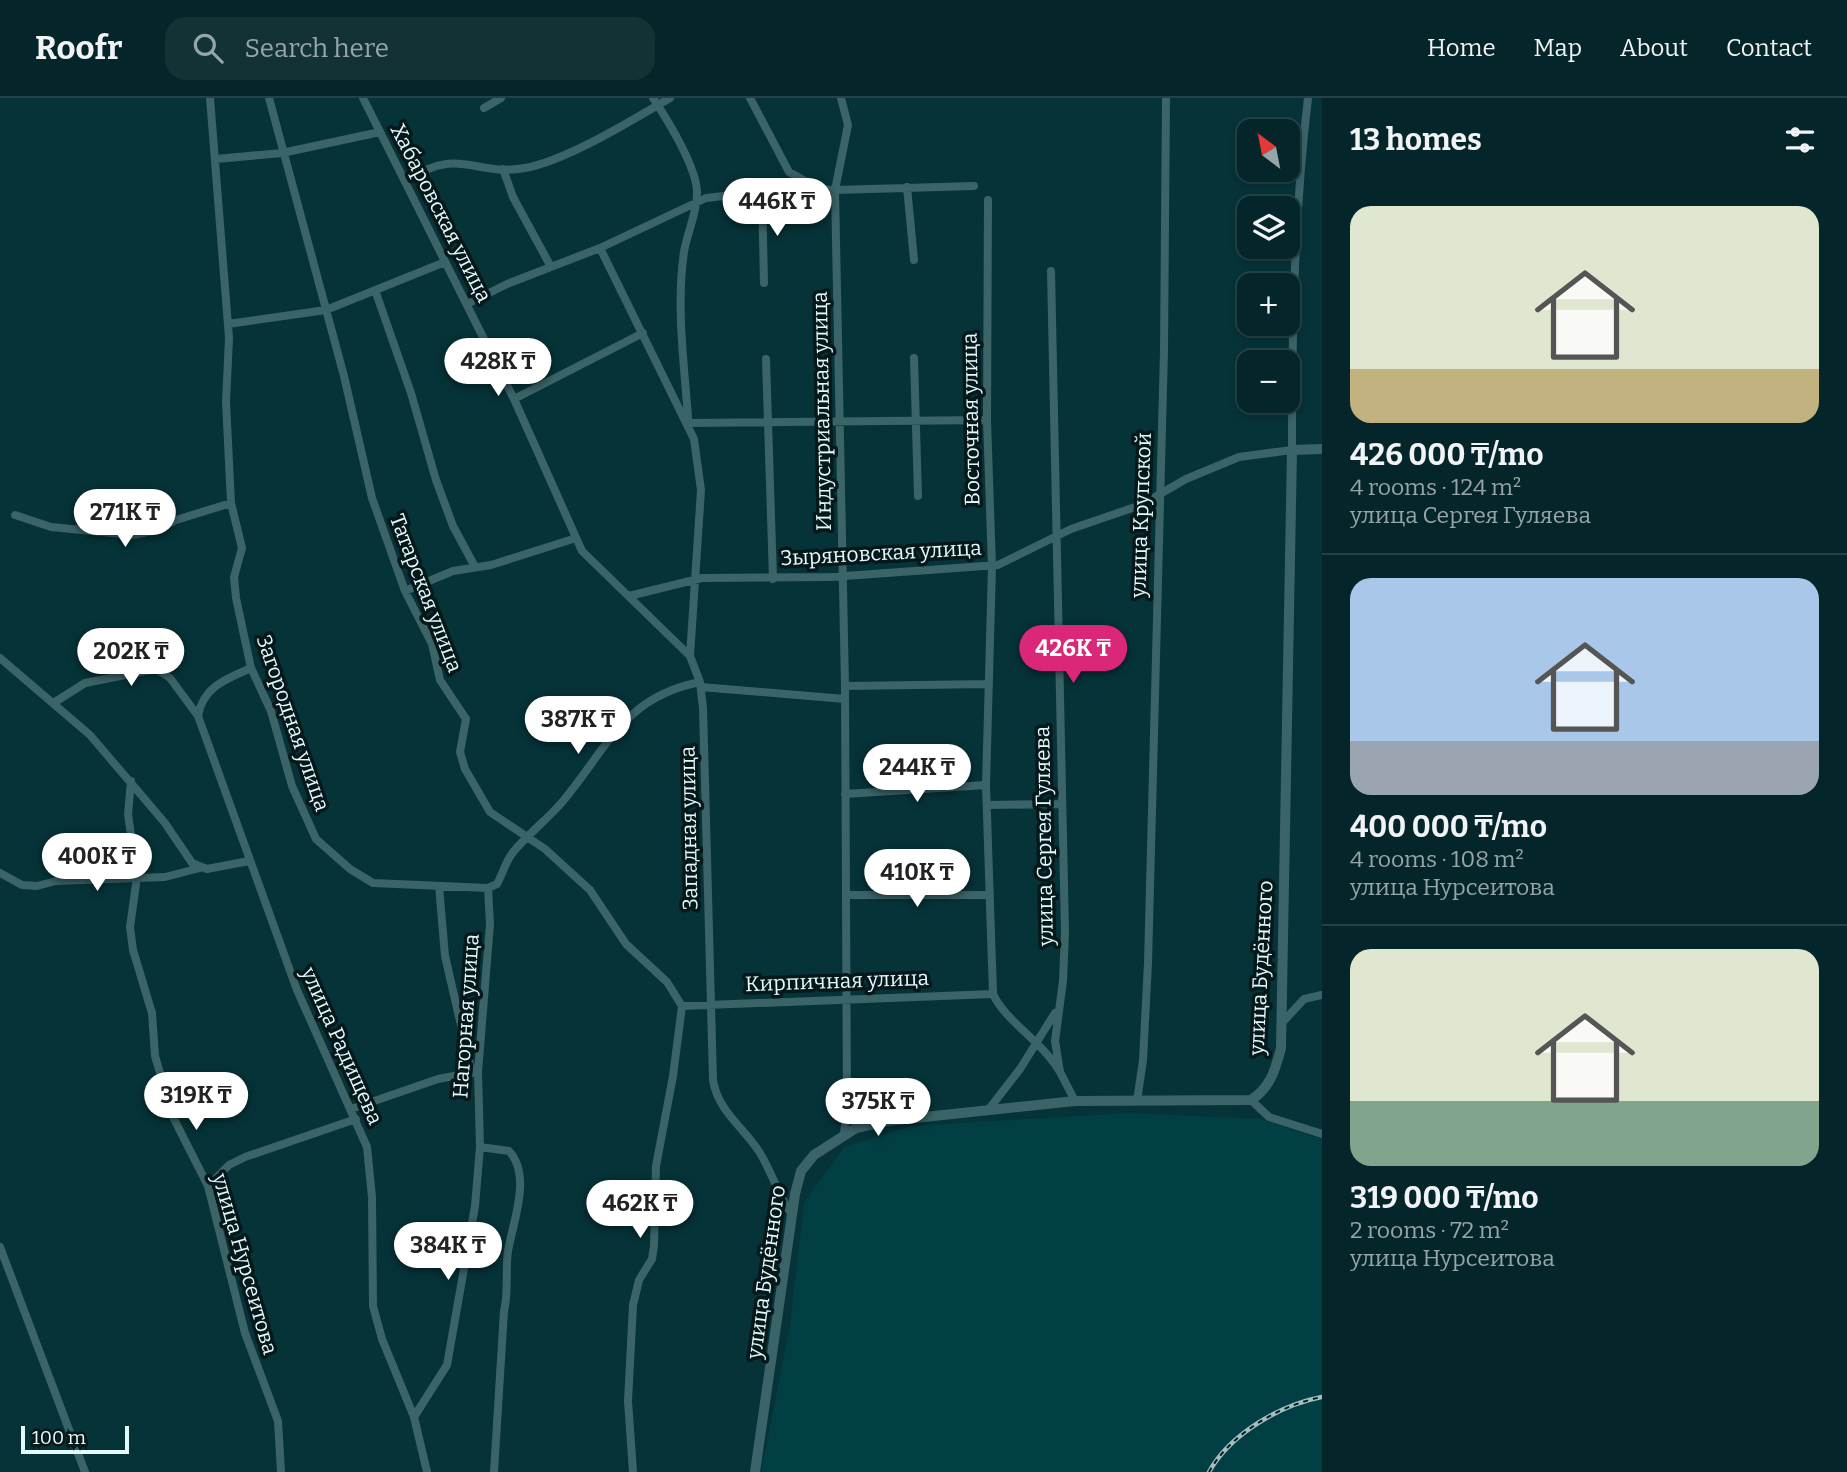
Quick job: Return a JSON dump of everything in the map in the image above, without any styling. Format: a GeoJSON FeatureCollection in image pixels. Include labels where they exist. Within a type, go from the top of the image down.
{"type":"FeatureCollection","features":[{"type":"Feature","properties":{"kind":"street","name":"Загородная улица"},"geometry":{"type":"LineString","coordinates":[[210,98],[228,324],[226,402],[231,503],[242,548],[234,577],[236,598],[251,668],[271,711],[292,786],[316,839],[350,869],[373,883],[488,888]]}},
{"type":"Feature","properties":{"kind":"street","name":"Татарская улица"},"geometry":{"type":"LineString","coordinates":[[269,98],[326,310],[372,499],[405,590],[432,644],[440,680],[466,719],[460,752],[469,778],[489,812],[527,837],[590,890],[626,944],[667,982],[681,1006]]}},
{"type":"Feature","properties":{"kind":"street","name":"Хабаровская улица"},"geometry":{"type":"LineString","coordinates":[[363,98],[514,398],[576,538],[590,561],[690,656]]}},
{"type":"Feature","properties":{"kind":"street"},"geometry":{"type":"LineString","coordinates":[[484,108],[501,98]]}},
{"type":"Feature","properties":{"kind":"street"},"geometry":{"type":"LineString","coordinates":[[406,181],[422,171],[452,161],[503,169],[526,168],[579,148],[655,101],[670,98]]}},
{"type":"Feature","properties":{"kind":"street"},"geometry":{"type":"LineString","coordinates":[[750,98],[789,172],[819,188]]}},
{"type":"Feature","properties":{"kind":"street","name":"Индустриальная улица"},"geometry":{"type":"LineString","coordinates":[[841,98],[848,125],[835,190],[845,686],[844,1134]]}},
{"type":"Feature","properties":{"kind":"street","name":"улица Крупской"},"geometry":{"type":"LineString","coordinates":[[1137,1101],[1143,1060],[1148,962],[1164,351],[1166,98]]}},
{"type":"Feature","properties":{"kind":"street","name":"улица Будённого"},"geometry":{"type":"LineString","coordinates":[[755,1472],[791,1213],[801,1171],[814,1155],[856,1128],[887,1121],[1075,1101],[1251,1100],[1263,1093],[1274,1073],[1281,1048],[1282,1024],[1293,296],[1299,176],[1308,98]]}},
{"type":"Feature","properties":{"kind":"street"},"geometry":{"type":"LineString","coordinates":[[655,101],[695,181],[697,198]]}},
{"type":"Feature","properties":{"kind":"street"},"geometry":{"type":"LineString","coordinates":[[216,159],[282,153],[380,132]]}},
{"type":"Feature","properties":{"kind":"street"},"geometry":{"type":"LineString","coordinates":[[503,169],[513,197],[551,267]]}},
{"type":"Feature","properties":{"kind":"street"},"geometry":{"type":"LineString","coordinates":[[467,304],[600,248],[697,198],[819,188],[835,190],[974,186]]}},
{"type":"Feature","properties":{"kind":"street"},"geometry":{"type":"LineString","coordinates":[[907,187],[914,260]]}},
{"type":"Feature","properties":{"kind":"street"},"geometry":{"type":"LineString","coordinates":[[762,193],[764,283]]}},
{"type":"Feature","properties":{"kind":"street","name":"Западная улица"},"geometry":{"type":"LineString","coordinates":[[697,198],[684,252],[682,298],[689,423],[699,463],[701,490],[690,656],[701,685],[715,1094],[721,1106],[760,1152],[772,1182],[791,1213]]}},
{"type":"Feature","properties":{"kind":"street","name":"Восточная улица"},"geometry":{"type":"LineString","coordinates":[[988,200],[987,419],[992,566],[986,785],[989,805],[988,895],[993,994]]}},
{"type":"Feature","properties":{"kind":"street","name":"Западная улица"},"geometry":{"type":"LineString","coordinates":[[600,248],[689,423]]}},
{"type":"Feature","properties":{"kind":"street"},"geometry":{"type":"LineString","coordinates":[[228,324],[326,310],[445,262]]}},
{"type":"Feature","properties":{"kind":"street","name":"улица Сергея Гуляева"},"geometry":{"type":"LineString","coordinates":[[1051,271],[1065,932],[1063,981],[1055,1041],[1060,1072],[1075,1101]]}},
{"type":"Feature","properties":{"kind":"street"},"geometry":{"type":"LineString","coordinates":[[374,290],[411,393],[436,480],[453,526],[474,565]]}},
{"type":"Feature","properties":{"kind":"street"},"geometry":{"type":"LineString","coordinates":[[514,398],[643,333]]}},
{"type":"Feature","properties":{"kind":"street"},"geometry":{"type":"LineString","coordinates":[[914,358],[918,496]]}},
{"type":"Feature","properties":{"kind":"street"},"geometry":{"type":"LineString","coordinates":[[766,359],[773,579]]}},
{"type":"Feature","properties":{"kind":"street"},"geometry":{"type":"LineString","coordinates":[[689,423],[770,425],[987,419]]}},
{"type":"Feature","properties":{"kind":"street","name":"Зыряновская улица"},"geometry":{"type":"LineString","coordinates":[[629,596],[693,581],[843,576],[992,566],[1094,520],[1141,505],[1239,457],[1322,449]]}},
{"type":"Feature","properties":{"kind":"street"},"geometry":{"type":"LineString","coordinates":[[16,515],[51,527],[133,535],[157,530],[176,520],[231,503]]}},
{"type":"Feature","properties":{"kind":"street"},"geometry":{"type":"LineString","coordinates":[[405,590],[474,565],[491,565],[576,538]]}},
{"type":"Feature","properties":{"kind":"street"},"geometry":{"type":"LineString","coordinates":[[0,658],[55,702],[90,735],[165,823],[192,863],[200,868]]}},
{"type":"Feature","properties":{"kind":"street"},"geometry":{"type":"LineString","coordinates":[[198,716],[206,695],[223,680],[251,668]]}},
{"type":"Feature","properties":{"kind":"street","name":"улица Радищева"},"geometry":{"type":"LineString","coordinates":[[55,702],[85,683],[156,670],[170,678],[198,716],[297,990],[367,1147],[373,1306],[382,1339],[414,1418],[427,1472]]}},
{"type":"Feature","properties":{"kind":"street"},"geometry":{"type":"LineString","coordinates":[[845,686],[989,684]]}},
{"type":"Feature","properties":{"kind":"street"},"geometry":{"type":"LineString","coordinates":[[488,888],[497,884],[513,852],[562,802],[599,750],[640,706],[670,689],[701,685],[845,699]]}},
{"type":"Feature","properties":{"kind":"street","name":"улица Нурсеитова"},"geometry":{"type":"LineString","coordinates":[[131,782],[128,814],[137,877],[130,927],[133,950],[152,1013],[160,1078],[173,1117],[208,1186],[245,1333],[278,1421],[281,1472]]}},
{"type":"Feature","properties":{"kind":"street"},"geometry":{"type":"LineString","coordinates":[[845,794],[986,785]]}},
{"type":"Feature","properties":{"kind":"street"},"geometry":{"type":"LineString","coordinates":[[989,805],[1061,804]]}},
{"type":"Feature","properties":{"kind":"street"},"geometry":{"type":"LineString","coordinates":[[0,873],[22,885],[37,886],[56,881],[166,877],[200,868],[222,867],[249,861]]}},
{"type":"Feature","properties":{"kind":"street"},"geometry":{"type":"LineString","coordinates":[[351,1109],[438,1079],[475,1072],[445,956],[439,886]]}},
{"type":"Feature","properties":{"kind":"street","name":"Нагорная улица"},"geometry":{"type":"LineString","coordinates":[[414,1418],[447,1365],[474,1217],[480,1147],[475,1072],[489,938],[488,888]]}},
{"type":"Feature","properties":{"kind":"street"},"geometry":{"type":"LineString","coordinates":[[846,895],[988,895]]}},
{"type":"Feature","properties":{"kind":"street"},"geometry":{"type":"LineString","coordinates":[[993,994],[1009,1016],[1037,1041],[1060,1072]]}},
{"type":"Feature","properties":{"kind":"street","name":"Кирпичная улица"},"geometry":{"type":"LineString","coordinates":[[681,1006],[993,994]]}},
{"type":"Feature","properties":{"kind":"street"},"geometry":{"type":"LineString","coordinates":[[1282,1024],[1304,999],[1322,995]]}},
{"type":"Feature","properties":{"kind":"street"},"geometry":{"type":"LineString","coordinates":[[633,1472],[628,1401],[633,1306],[639,1280],[652,1259],[656,1166],[673,1076],[681,1006]]}},
{"type":"Feature","properties":{"kind":"street"},"geometry":{"type":"LineString","coordinates":[[989,1109],[1020,1069],[1057,1011]]}},
{"type":"Feature","properties":{"kind":"street"},"geometry":{"type":"LineString","coordinates":[[1251,1100],[1269,1117],[1322,1134]]}},
{"type":"Feature","properties":{"kind":"street"},"geometry":{"type":"LineString","coordinates":[[208,1186],[229,1165],[245,1157],[356,1119]]}},
{"type":"Feature","properties":{"kind":"street"},"geometry":{"type":"LineString","coordinates":[[480,1147],[509,1151],[518,1164],[519,1176],[516,1214],[508,1253],[509,1291],[494,1472]]}},
{"type":"Feature","properties":{"kind":"street"},"geometry":{"type":"LineString","coordinates":[[0,1247],[85,1472]]}},
{"type":"Feature","properties":{"kind":"shaded area"},"geometry":{"type":"Polygon","coordinates":[[[1128,1113],[1260,1119],[1322,1139],[1322,1472],[761,1472],[790,1326],[804,1203],[844,1147],[911,1126],[1128,1113]]]}},
{"type":"Feature","properties":{"kind":"railway"},"geometry":{"type":"LineString","coordinates":[[1209,1472],[1230,1445],[1258,1423],[1290,1407],[1322,1397]]}}]}
